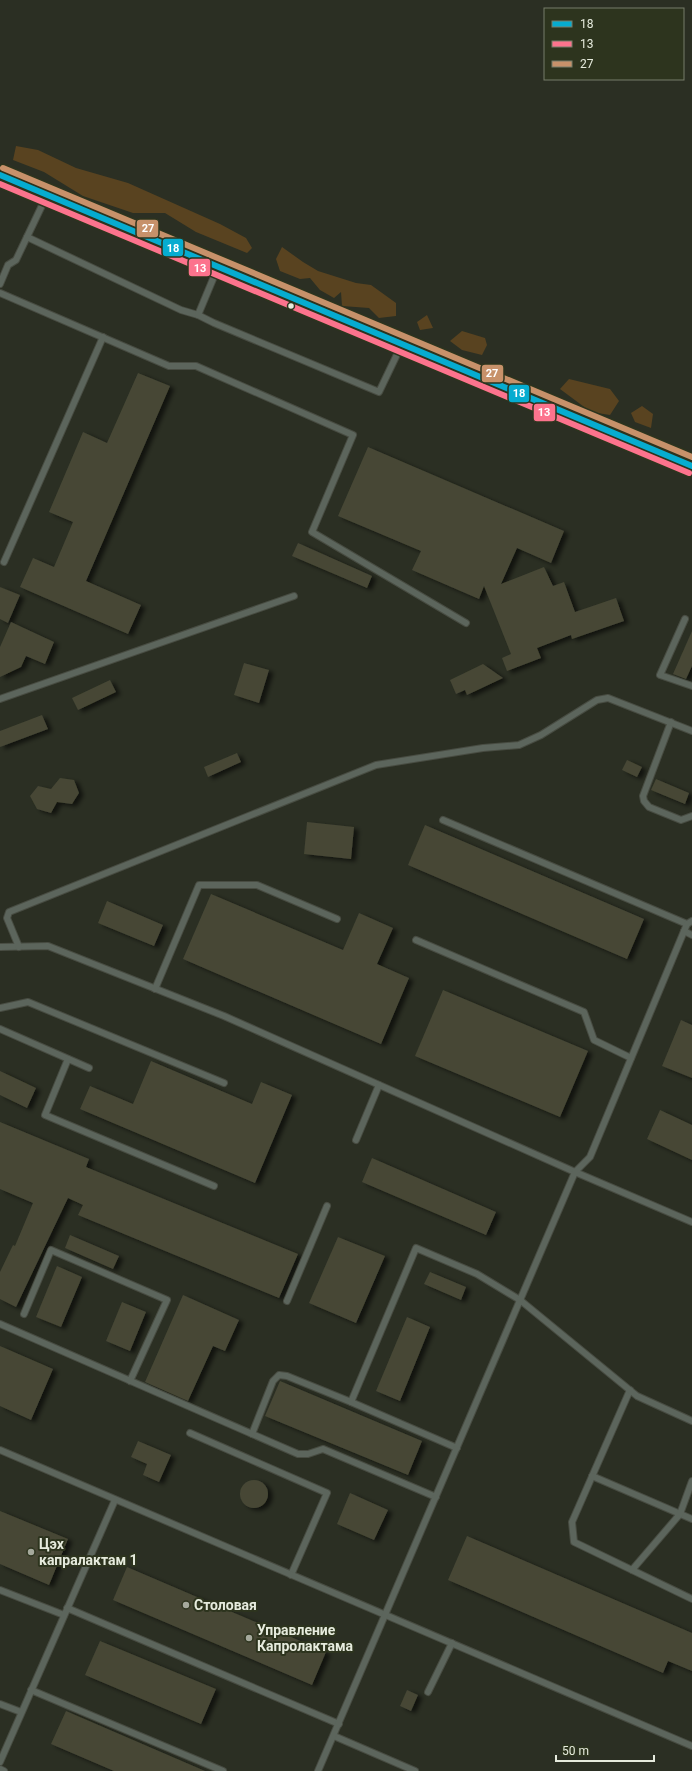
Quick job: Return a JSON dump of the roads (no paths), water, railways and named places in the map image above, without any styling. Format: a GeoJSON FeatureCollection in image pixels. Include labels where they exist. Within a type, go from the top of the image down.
{"type":"FeatureCollection","features":[{"type":"Feature","properties":{"kind":"street"},"geometry":{"type":"LineString","coordinates":[[0,175],[692,466]]}},
{"type":"Feature","properties":{"kind":"lane"},"geometry":{"type":"LineString","coordinates":[[0,284],[8,264],[16,260],[47,195]]}},
{"type":"Feature","properties":{"kind":"lane"},"geometry":{"type":"LineString","coordinates":[[27,237],[181,310],[198,315],[379,392],[402,344]]}},
{"type":"Feature","properties":{"kind":"lane"},"geometry":{"type":"LineString","coordinates":[[198,315],[218,267]]}},
{"type":"Feature","properties":{"kind":"lane"},"geometry":{"type":"LineString","coordinates":[[0,293],[169,366],[196,366],[353,435],[312,532],[466,623]]}},
{"type":"Feature","properties":{"kind":"lane"},"geometry":{"type":"LineString","coordinates":[[4,562],[103,337]]}},
{"type":"Feature","properties":{"kind":"lane"},"geometry":{"type":"LineString","coordinates":[[0,699],[294,596]]}},
{"type":"Feature","properties":{"kind":"lane"},"geometry":{"type":"LineString","coordinates":[[684,620],[660,676],[692,686]]}},
{"type":"Feature","properties":{"kind":"lane"},"geometry":{"type":"LineString","coordinates":[[19,947],[7,918],[9,912],[376,765],[483,748],[520,746],[541,735],[596,700],[608,698],[692,730]]}},
{"type":"Feature","properties":{"kind":"lane"},"geometry":{"type":"LineString","coordinates":[[671,722],[643,796],[644,801],[649,807],[681,820],[692,816]]}},
{"type":"Feature","properties":{"kind":"lane"},"geometry":{"type":"LineString","coordinates":[[318,1771],[575,1172],[590,1157],[684,932],[690,922],[443,820]]}},
{"type":"Feature","properties":{"kind":"lane"},"geometry":{"type":"LineString","coordinates":[[155,988],[199,885],[257,885],[337,919]]}},
{"type":"Feature","properties":{"kind":"lane"},"geometry":{"type":"LineString","coordinates":[[684,932],[692,935]]}},
{"type":"Feature","properties":{"kind":"lane"},"geometry":{"type":"LineString","coordinates":[[416,940],[584,1012],[594,1040],[631,1058]]}},
{"type":"Feature","properties":{"kind":"lane"},"geometry":{"type":"LineString","coordinates":[[0,947],[48,946],[155,988],[224,1016],[575,1172],[692,1222]]}},
{"type":"Feature","properties":{"kind":"lane"},"geometry":{"type":"LineString","coordinates":[[0,1008],[28,1002],[224,1083]]}},
{"type":"Feature","properties":{"kind":"lane"},"geometry":{"type":"LineString","coordinates":[[0,1029],[89,1068]]}},
{"type":"Feature","properties":{"kind":"lane"},"geometry":{"type":"LineString","coordinates":[[68,1059],[45,1115],[214,1186]]}},
{"type":"Feature","properties":{"kind":"lane"},"geometry":{"type":"LineString","coordinates":[[356,1140],[379,1085]]}},
{"type":"Feature","properties":{"kind":"lane"},"geometry":{"type":"LineString","coordinates":[[287,1301],[327,1206]]}},
{"type":"Feature","properties":{"kind":"lane"},"geometry":{"type":"LineString","coordinates":[[351,1402],[416,1248],[476,1274],[520,1300],[637,1396],[692,1421]]}},
{"type":"Feature","properties":{"kind":"lane"},"geometry":{"type":"LineString","coordinates":[[24,1314],[51,1250],[167,1300],[130,1381]]}},
{"type":"Feature","properties":{"kind":"lane"},"geometry":{"type":"LineString","coordinates":[[0,1324],[298,1454],[308,1454],[323,1449],[436,1497]]}},
{"type":"Feature","properties":{"kind":"lane"},"geometry":{"type":"LineString","coordinates":[[252,1434],[273,1381],[279,1375],[287,1376],[351,1402],[457,1448]]}},
{"type":"Feature","properties":{"kind":"lane"},"geometry":{"type":"LineString","coordinates":[[630,1390],[572,1522],[574,1542],[692,1599]]}},
{"type":"Feature","properties":{"kind":"lane"},"geometry":{"type":"LineString","coordinates":[[190,1433],[327,1493],[291,1575]]}},
{"type":"Feature","properties":{"kind":"lane"},"geometry":{"type":"LineString","coordinates":[[0,1450],[692,1746]]}},
{"type":"Feature","properties":{"kind":"lane"},"geometry":{"type":"LineString","coordinates":[[592,1476],[692,1519]]}},
{"type":"Feature","properties":{"kind":"lane"},"geometry":{"type":"LineString","coordinates":[[632,1570],[680,1514],[692,1481]]}},
{"type":"Feature","properties":{"kind":"lane"},"geometry":{"type":"LineString","coordinates":[[0,1762],[115,1500]]}},
{"type":"Feature","properties":{"kind":"lane"},"geometry":{"type":"LineString","coordinates":[[0,1590],[64,1615]]}},
{"type":"Feature","properties":{"kind":"lane"},"geometry":{"type":"LineString","coordinates":[[67,1608],[339,1724]]}},
{"type":"Feature","properties":{"kind":"lane"},"geometry":{"type":"LineString","coordinates":[[428,1692],[452,1643]]}},
{"type":"Feature","properties":{"kind":"lane"},"geometry":{"type":"LineString","coordinates":[[31,1690],[223,1771]]}},
{"type":"Feature","properties":{"kind":"lane"},"geometry":{"type":"LineString","coordinates":[[0,1704],[21,1712]]}},
{"type":"Feature","properties":{"kind":"lane"},"geometry":{"type":"LineString","coordinates":[[334,1736],[415,1771]]}},
{"type":"Feature","properties":{"kind":"lane"},"geometry":{"type":"LineString","coordinates":[[0,1769],[4,1771]]}},
{"type":"Feature","properties":{"kind":"place","name":"Цэх капралактам 1"},"geometry":{"type":"Point","coordinates":[31,1552]}},
{"type":"Feature","properties":{"kind":"place","name":"Столовая"},"geometry":{"type":"Point","coordinates":[186,1605]}},
{"type":"Feature","properties":{"kind":"place","name":"Управление Капролактама"},"geometry":{"type":"Point","coordinates":[249,1638]}}]}
